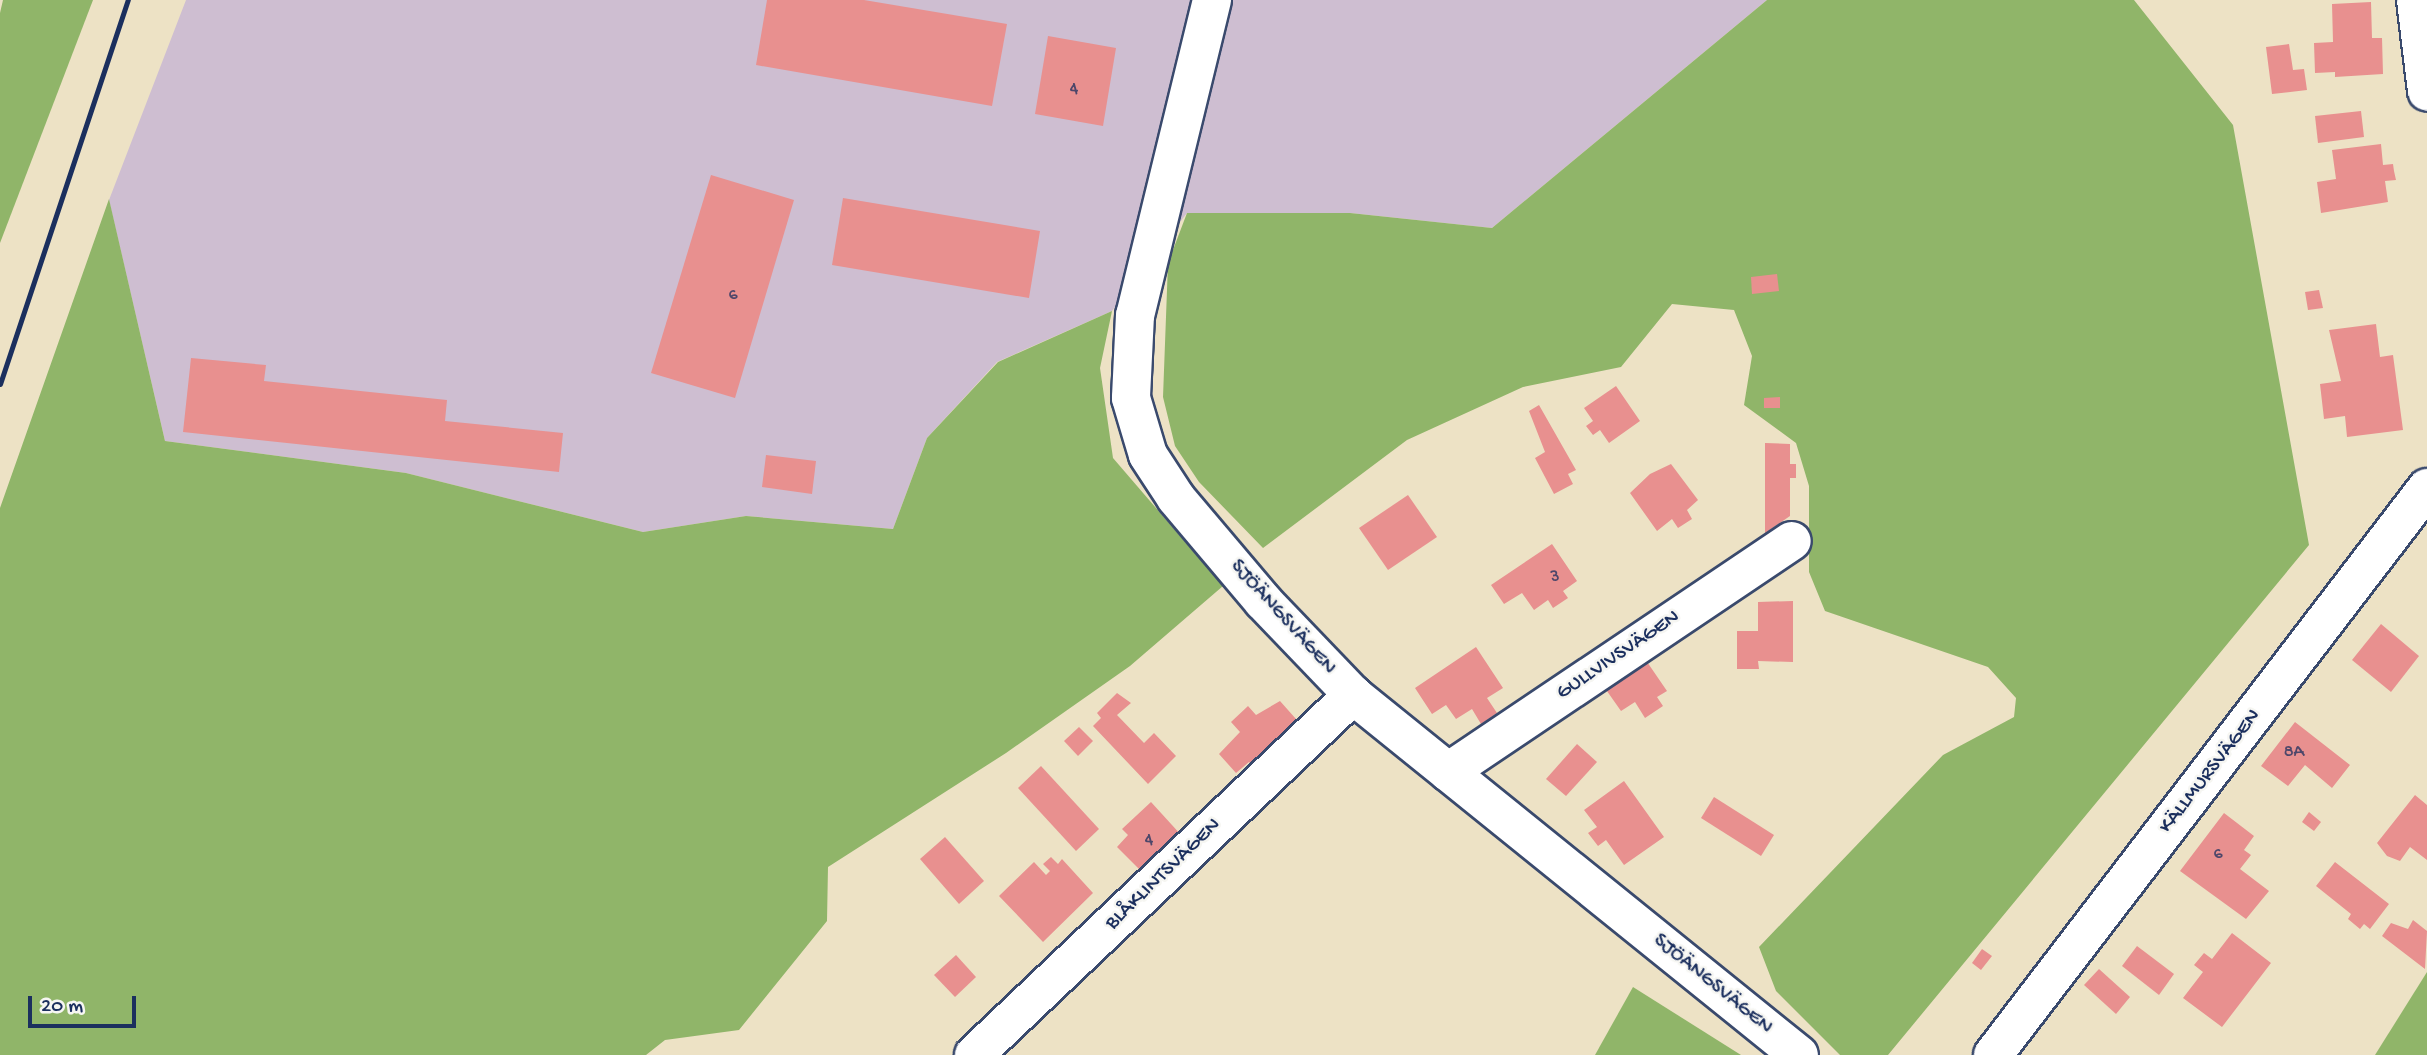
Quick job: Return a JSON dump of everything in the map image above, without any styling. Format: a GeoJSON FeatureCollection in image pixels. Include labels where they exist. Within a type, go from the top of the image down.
{"type":"FeatureCollection","features":[{"type":"Feature","properties":{"kind":"street","name":"SJÖÄNGSVÄGEN"},"geometry":{"type":"LineString","coordinates":[[1212,0],[1135,315],[1129,376],[1133,412],[1148,455],[1176,498],[1263,601],[1353,695],[1799,1055]]}},
{"type":"Feature","properties":{"kind":"street"},"geometry":{"type":"LineString","coordinates":[[2416,0],[2427,91]]}},
{"type":"Feature","properties":{"kind":"street","name":"KÄLLMURSVÄGEN"},"geometry":{"type":"LineString","coordinates":[[1993,1055],[2427,488]]}},
{"type":"Feature","properties":{"kind":"street","name":"GULLVIVSVÄGEN"},"geometry":{"type":"LineString","coordinates":[[1448,772],[1792,541]]}},
{"type":"Feature","properties":{"kind":"street","name":"BLÅKLINTSVÄGEN"},"geometry":{"type":"LineString","coordinates":[[974,1055],[1353,695]]}},
{"type":"Feature","properties":{"kind":"shaded area"},"geometry":{"type":"Polygon","coordinates":[[[186,0],[1767,0],[1492,228],[1350,213],[1187,213],[1112,311],[997,362],[927,438],[893,529],[746,516],[643,532],[406,473],[165,441],[109,200],[186,0]]]}},
{"type":"Feature","properties":{"kind":"green space"},"geometry":{"type":"Polygon","coordinates":[[[3,0],[93,0],[0,243],[0,13],[3,0]]]}},
{"type":"Feature","properties":{"kind":"green space"},"geometry":{"type":"Polygon","coordinates":[[[1767,0],[2134,0],[2233,125],[2309,545],[1888,1055],[1840,1055],[1776,991],[1759,947],[1943,755],[2014,717],[2016,698],[1988,667],[1825,611],[1809,572],[1809,486],[1796,443],[1744,405],[1752,356],[1734,310],[1672,304],[1621,367],[1523,387],[1407,440],[1263,548],[1199,482],[1175,446],[1163,397],[1168,263],[1187,213],[1350,213],[1492,228],[1767,0]]]}},
{"type":"Feature","properties":{"kind":"green space"},"geometry":{"type":"Polygon","coordinates":[[[109,199],[165,441],[406,473],[643,532],[746,516],[893,529],[927,438],[998,362],[1112,311],[1100,368],[1113,458],[1223,586],[1130,666],[1006,753],[828,867],[827,921],[739,1030],[665,1040],[646,1055],[0,1055],[0,508],[109,199]]]}},
{"type":"Feature","properties":{"kind":"green space"},"geometry":{"type":"Polygon","coordinates":[[[2427,972],[2427,1055],[2375,1055],[2427,972]]]}},
{"type":"Feature","properties":{"kind":"green space"},"geometry":{"type":"Polygon","coordinates":[[[1633,987],[1741,1055],[1595,1055],[1633,987]]]}},
{"type":"Feature","properties":{"kind":"building"},"geometry":{"type":"Polygon","coordinates":[[[767,0],[864,0],[1007,24],[992,106],[756,65],[767,0]]]}},
{"type":"Feature","properties":{"kind":"building"},"geometry":{"type":"Polygon","coordinates":[[[2371,2],[2372,38],[2382,38],[2383,74],[2335,77],[2335,72],[2315,73],[2314,43],[2333,42],[2332,4],[2371,2]]]}},
{"type":"Feature","properties":{"kind":"building"},"geometry":{"type":"Polygon","coordinates":[[[1048,36],[1116,48],[1103,126],[1035,114],[1048,36]]]}},
{"type":"Feature","properties":{"kind":"building"},"geometry":{"type":"Polygon","coordinates":[[[2289,44],[2293,70],[2304,69],[2307,90],[2272,94],[2266,47],[2289,44]]]}},
{"type":"Feature","properties":{"kind":"building"},"geometry":{"type":"Polygon","coordinates":[[[2361,111],[2364,137],[2318,143],[2315,116],[2361,111]]]}},
{"type":"Feature","properties":{"kind":"building"},"geometry":{"type":"Polygon","coordinates":[[[2381,144],[2383,165],[2393,164],[2396,180],[2385,181],[2388,202],[2321,213],[2317,182],[2336,179],[2332,150],[2381,144]]]}},
{"type":"Feature","properties":{"kind":"building"},"geometry":{"type":"Polygon","coordinates":[[[711,175],[794,200],[735,398],[651,373],[711,175]]]}},
{"type":"Feature","properties":{"kind":"building"},"geometry":{"type":"Polygon","coordinates":[[[843,198],[1040,231],[1029,298],[832,265],[843,198]]]}},
{"type":"Feature","properties":{"kind":"building"},"geometry":{"type":"Polygon","coordinates":[[[1777,274],[1779,291],[1752,294],[1751,277],[1777,274]]]}},
{"type":"Feature","properties":{"kind":"building"},"geometry":{"type":"Polygon","coordinates":[[[2319,290],[2323,308],[2308,310],[2305,292],[2319,290]]]}},
{"type":"Feature","properties":{"kind":"building"},"geometry":{"type":"Polygon","coordinates":[[[2376,324],[2380,357],[2393,355],[2403,430],[2347,437],[2345,416],[2324,419],[2320,384],[2341,381],[2329,330],[2376,324]]]}},
{"type":"Feature","properties":{"kind":"building"},"geometry":{"type":"Polygon","coordinates":[[[191,358],[266,365],[264,381],[447,400],[445,421],[563,433],[559,472],[183,432],[191,358]]]}},
{"type":"Feature","properties":{"kind":"building"},"geometry":{"type":"Polygon","coordinates":[[[1616,386],[1640,421],[1609,443],[1600,430],[1593,435],[1586,426],[1593,421],[1584,408],[1616,386]]]}},
{"type":"Feature","properties":{"kind":"building"},"geometry":{"type":"Polygon","coordinates":[[[1780,397],[1780,408],[1764,408],[1764,398],[1780,397]]]}},
{"type":"Feature","properties":{"kind":"building"},"geometry":{"type":"Polygon","coordinates":[[[1539,405],[1576,470],[1568,474],[1573,484],[1554,494],[1535,458],[1545,452],[1529,411],[1539,405]]]}},
{"type":"Feature","properties":{"kind":"building"},"geometry":{"type":"Polygon","coordinates":[[[1765,443],[1790,444],[1790,464],[1796,464],[1796,478],[1790,478],[1790,516],[1765,533],[1765,443]]]}},
{"type":"Feature","properties":{"kind":"building"},"geometry":{"type":"Polygon","coordinates":[[[766,455],[816,461],[812,494],[762,487],[766,455]]]}},
{"type":"Feature","properties":{"kind":"building"},"geometry":{"type":"Polygon","coordinates":[[[1671,464],[1698,500],[1687,510],[1692,519],[1678,528],[1672,519],[1657,531],[1630,493],[1650,474],[1671,464]]]}},
{"type":"Feature","properties":{"kind":"building"},"geometry":{"type":"Polygon","coordinates":[[[1408,495],[1437,537],[1388,570],[1359,528],[1408,495]]]}},
{"type":"Feature","properties":{"kind":"building"},"geometry":{"type":"Polygon","coordinates":[[[1552,544],[1577,581],[1563,591],[1568,598],[1553,608],[1548,600],[1534,610],[1522,593],[1504,604],[1491,585],[1552,544]]]}},
{"type":"Feature","properties":{"kind":"building"},"geometry":{"type":"Polygon","coordinates":[[[1793,601],[1793,662],[1758,661],[1759,669],[1737,669],[1737,631],[1758,631],[1758,602],[1793,601]]]}},
{"type":"Feature","properties":{"kind":"building"},"geometry":{"type":"Polygon","coordinates":[[[2381,624],[2419,656],[2391,692],[2352,660],[2381,624]]]}},
{"type":"Feature","properties":{"kind":"building"},"geometry":{"type":"Polygon","coordinates":[[[1476,647],[1503,688],[1487,698],[1497,713],[1481,724],[1472,709],[1456,719],[1446,705],[1432,714],[1415,688],[1476,647]]]}},
{"type":"Feature","properties":{"kind":"building"},"geometry":{"type":"Polygon","coordinates":[[[1643,656],[1667,691],[1657,697],[1663,706],[1645,718],[1635,702],[1621,711],[1602,684],[1643,656]]]}},
{"type":"Feature","properties":{"kind":"building"},"geometry":{"type":"Polygon","coordinates":[[[1117,693],[1131,703],[1117,715],[1144,743],[1154,733],[1176,756],[1148,784],[1093,726],[1101,718],[1097,713],[1117,693]]]}},
{"type":"Feature","properties":{"kind":"building"},"geometry":{"type":"Polygon","coordinates":[[[1280,701],[1296,719],[1289,727],[1292,731],[1254,768],[1249,762],[1236,773],[1219,754],[1240,732],[1231,722],[1248,706],[1256,715],[1280,701]]]}},
{"type":"Feature","properties":{"kind":"building"},"geometry":{"type":"Polygon","coordinates":[[[2295,722],[2350,765],[2332,788],[2305,765],[2288,786],[2261,766],[2295,722]]]}},
{"type":"Feature","properties":{"kind":"building"},"geometry":{"type":"Polygon","coordinates":[[[1079,727],[1093,741],[1078,756],[1064,741],[1079,727]]]}},
{"type":"Feature","properties":{"kind":"building"},"geometry":{"type":"Polygon","coordinates":[[[1577,744],[1597,762],[1566,796],[1546,779],[1577,744]]]}},
{"type":"Feature","properties":{"kind":"building"},"geometry":{"type":"Polygon","coordinates":[[[1041,766],[1099,829],[1076,851],[1018,788],[1041,766]]]}},
{"type":"Feature","properties":{"kind":"building"},"geometry":{"type":"Polygon","coordinates":[[[1624,781],[1664,837],[1624,865],[1606,840],[1598,846],[1588,833],[1597,827],[1584,810],[1624,781]]]}},
{"type":"Feature","properties":{"kind":"building"},"geometry":{"type":"Polygon","coordinates":[[[2415,795],[2427,805],[2427,860],[2410,847],[2400,861],[2387,856],[2377,843],[2415,795]]]}},
{"type":"Feature","properties":{"kind":"building"},"geometry":{"type":"Polygon","coordinates":[[[1714,797],[1774,835],[1761,856],[1701,818],[1714,797]]]}},
{"type":"Feature","properties":{"kind":"building"},"geometry":{"type":"Polygon","coordinates":[[[1151,802],[1182,836],[1143,873],[1117,847],[1128,835],[1122,829],[1151,802]]]}},
{"type":"Feature","properties":{"kind":"building"},"geometry":{"type":"Polygon","coordinates":[[[2309,812],[2321,822],[2314,831],[2302,822],[2309,812]]]}},
{"type":"Feature","properties":{"kind":"building"},"geometry":{"type":"Polygon","coordinates":[[[2224,813],[2254,836],[2244,850],[2251,855],[2240,869],[2269,891],[2246,919],[2180,871],[2224,813]]]}},
{"type":"Feature","properties":{"kind":"building"},"geometry":{"type":"Polygon","coordinates":[[[945,837],[984,881],[959,904],[920,859],[945,837]]]}},
{"type":"Feature","properties":{"kind":"building"},"geometry":{"type":"Polygon","coordinates":[[[1051,857],[1058,864],[1062,859],[1093,893],[1043,942],[999,896],[1034,862],[1046,875],[1050,871],[1043,864],[1051,857]]]}},
{"type":"Feature","properties":{"kind":"building"},"geometry":{"type":"Polygon","coordinates":[[[2335,862],[2389,904],[2370,929],[2364,924],[2360,929],[2348,919],[2351,914],[2316,886],[2335,862]]]}},
{"type":"Feature","properties":{"kind":"building"},"geometry":{"type":"Polygon","coordinates":[[[2413,920],[2427,931],[2425,969],[2382,936],[2391,923],[2408,929],[2413,920]]]}},
{"type":"Feature","properties":{"kind":"building"},"geometry":{"type":"Polygon","coordinates":[[[2232,933],[2271,963],[2222,1027],[2183,998],[2203,972],[2194,965],[2204,953],[2212,959],[2232,933]]]}},
{"type":"Feature","properties":{"kind":"building"},"geometry":{"type":"Polygon","coordinates":[[[2137,946],[2174,974],[2159,995],[2122,966],[2137,946]]]}},
{"type":"Feature","properties":{"kind":"building"},"geometry":{"type":"Polygon","coordinates":[[[1982,949],[1992,956],[1981,970],[1972,963],[1982,949]]]}},
{"type":"Feature","properties":{"kind":"building"},"geometry":{"type":"Polygon","coordinates":[[[956,955],[976,977],[955,997],[934,975],[956,955]]]}},
{"type":"Feature","properties":{"kind":"building"},"geometry":{"type":"Polygon","coordinates":[[[2099,969],[2130,997],[2116,1014],[2084,985],[2099,969]]]}},
{"type":"Feature","properties":{"kind":"railway"},"geometry":{"type":"LineString","coordinates":[[0,384],[128,0]]}}]}
